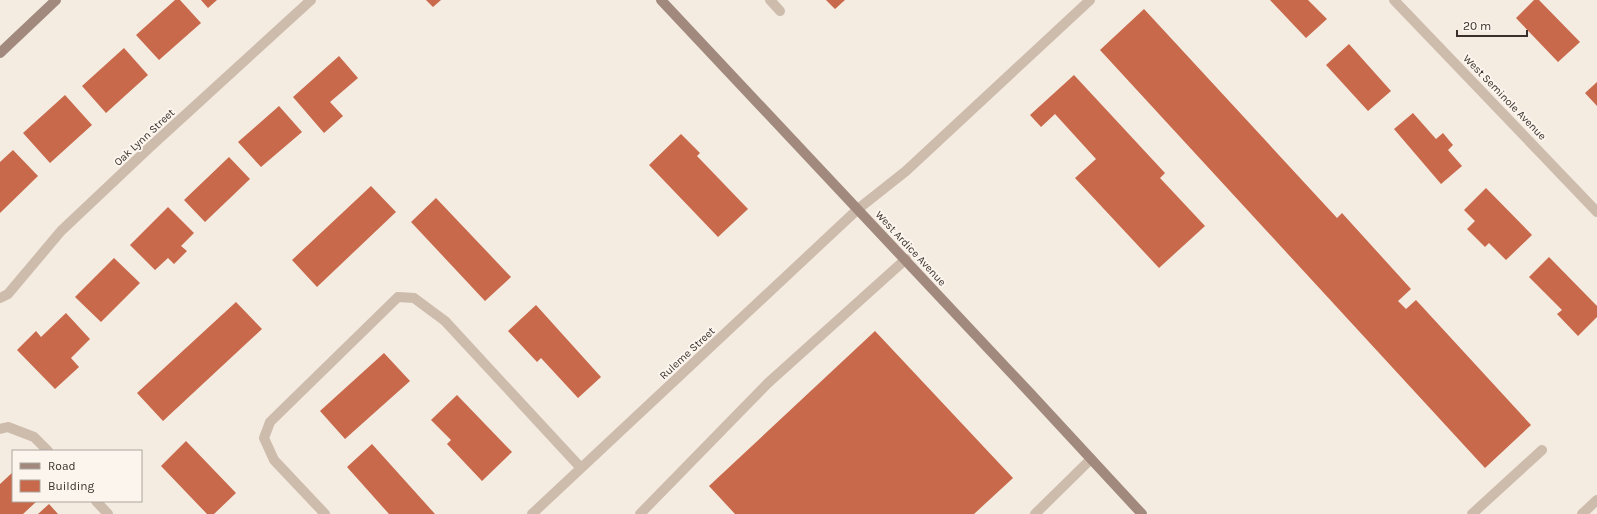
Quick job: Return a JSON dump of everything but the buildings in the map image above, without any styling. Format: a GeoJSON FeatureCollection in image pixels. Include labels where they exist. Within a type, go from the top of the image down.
{"type":"FeatureCollection","features":[{"type":"Feature","properties":{"kind":"street"},"geometry":{"type":"LineString","coordinates":[[0,53],[56,0]]}},
{"type":"Feature","properties":{"kind":"street","name":"Oak Lynn Street"},"geometry":{"type":"LineString","coordinates":[[0,298],[8,294],[61,231],[150,146],[312,0]]}},
{"type":"Feature","properties":{"kind":"street","name":"West Ardice Avenue"},"geometry":{"type":"LineString","coordinates":[[661,0],[906,259],[1142,514]]}},
{"type":"Feature","properties":{"kind":"street"},"geometry":{"type":"LineString","coordinates":[[770,0],[780,11]]}},
{"type":"Feature","properties":{"kind":"street","name":"Ruleme Street"},"geometry":{"type":"LineString","coordinates":[[532,514],[858,209],[906,171],[1090,0]]}},
{"type":"Feature","properties":{"kind":"street","name":"West Seminole Avenue"},"geometry":{"type":"LineString","coordinates":[[1394,0],[1597,212]]}},
{"type":"Feature","properties":{"kind":"street"},"geometry":{"type":"LineString","coordinates":[[640,514],[768,383],[906,259]]}},
{"type":"Feature","properties":{"kind":"street"},"geometry":{"type":"LineString","coordinates":[[325,514],[274,460],[264,438],[270,422],[398,297],[414,298],[445,321],[581,468]]}},
{"type":"Feature","properties":{"kind":"street"},"geometry":{"type":"LineString","coordinates":[[0,429],[8,427],[34,437],[47,450]]}},
{"type":"Feature","properties":{"kind":"street"},"geometry":{"type":"LineString","coordinates":[[1472,514],[1542,450]]}},
{"type":"Feature","properties":{"kind":"street"},"geometry":{"type":"LineString","coordinates":[[1036,514],[1091,459]]}},
{"type":"Feature","properties":{"kind":"street"},"geometry":{"type":"LineString","coordinates":[[1582,514],[1597,500]]}},
{"type":"Feature","properties":{"kind":"street"},"geometry":{"type":"LineString","coordinates":[[97,502],[108,514]]}}]}
